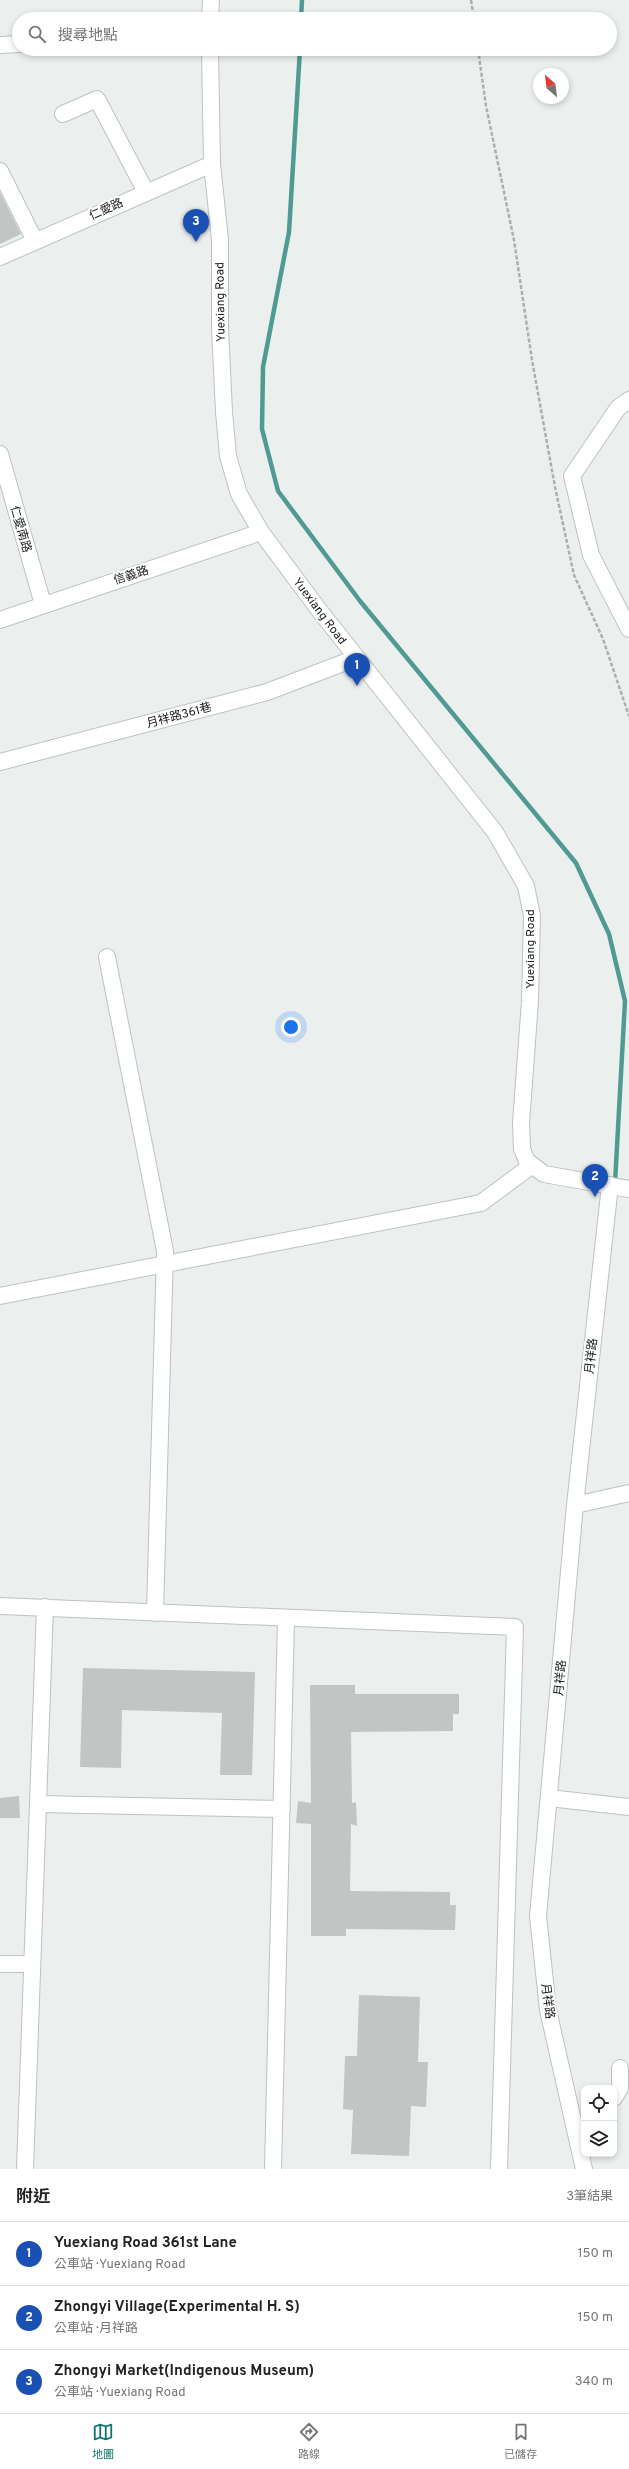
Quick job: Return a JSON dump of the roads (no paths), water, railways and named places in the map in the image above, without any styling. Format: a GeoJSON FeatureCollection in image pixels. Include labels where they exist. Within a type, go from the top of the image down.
{"type":"FeatureCollection","features":[{"type":"Feature","properties":{"kind":"street"},"geometry":{"type":"LineString","coordinates":[[210,12],[211,0]]}},
{"type":"Feature","properties":{"kind":"street"},"geometry":{"type":"LineString","coordinates":[[0,45],[12,44]]}},
{"type":"Feature","properties":{"kind":"street","name":"Yuexiang Road"},"geometry":{"type":"LineString","coordinates":[[210,56],[212,164],[220,240],[220,328],[228,456],[239,494],[261,532],[356,658],[495,832],[526,886],[532,923],[530,1001],[521,1129],[522,1149],[531,1166]]}},
{"type":"Feature","properties":{"kind":"street"},"geometry":{"type":"LineString","coordinates":[[63,114],[97,99],[146,192]]}},
{"type":"Feature","properties":{"kind":"street","name":"仁愛路"},"geometry":{"type":"LineString","coordinates":[[0,257],[212,164]]}},
{"type":"Feature","properties":{"kind":"street"},"geometry":{"type":"LineString","coordinates":[[0,171],[35,241]]}},
{"type":"Feature","properties":{"kind":"street"},"geometry":{"type":"LineString","coordinates":[[629,400],[618,408],[572,476],[591,554],[629,629]]}},
{"type":"Feature","properties":{"kind":"street","name":"仁愛南路"},"geometry":{"type":"LineString","coordinates":[[0,454],[43,604]]}},
{"type":"Feature","properties":{"kind":"street","name":"信義路"},"geometry":{"type":"LineString","coordinates":[[0,620],[43,604],[261,532]]}},
{"type":"Feature","properties":{"kind":"street","name":"月祥路361巷"},"geometry":{"type":"LineString","coordinates":[[0,762],[267,692],[356,658]]}},
{"type":"Feature","properties":{"kind":"street"},"geometry":{"type":"LineString","coordinates":[[107,957],[165,1251],[155,1613]]}},
{"type":"Feature","properties":{"kind":"street"},"geometry":{"type":"LineString","coordinates":[[0,1296],[481,1203],[531,1166],[544,1174],[618,1186]]}},
{"type":"Feature","properties":{"kind":"street","name":"月祥路"},"geometry":{"type":"LineString","coordinates":[[584,2169],[578,2111],[548,2010],[538,1916],[580,1504],[618,1186]]}},
{"type":"Feature","properties":{"kind":"street"},"geometry":{"type":"LineString","coordinates":[[580,1504],[629,1493]]}},
{"type":"Feature","properties":{"kind":"street"},"geometry":{"type":"LineString","coordinates":[[0,1606],[515,1627],[499,2169]]}},
{"type":"Feature","properties":{"kind":"street"},"geometry":{"type":"LineString","coordinates":[[25,2169],[45,1607]]}},
{"type":"Feature","properties":{"kind":"street"},"geometry":{"type":"LineString","coordinates":[[273,2169],[286,1618]]}},
{"type":"Feature","properties":{"kind":"street"},"geometry":{"type":"LineString","coordinates":[[549,1798],[629,1807]]}},
{"type":"Feature","properties":{"kind":"street"},"geometry":{"type":"LineString","coordinates":[[38,1804],[282,1809]]}},
{"type":"Feature","properties":{"kind":"street"},"geometry":{"type":"LineString","coordinates":[[0,1964],[32,1964]]}},
{"type":"Feature","properties":{"kind":"street"},"geometry":{"type":"LineString","coordinates":[[617,2093],[620,2088],[620,2068]]}},
{"type":"Feature","properties":{"kind":"waterway"},"geometry":{"type":"LineString","coordinates":[[301,12],[302,0]]}},
{"type":"Feature","properties":{"kind":"waterway"},"geometry":{"type":"LineString","coordinates":[[300,56],[289,232],[263,367],[262,429],[278,491],[360,601],[576,863],[609,934],[625,1001],[615,1183]]}},
{"type":"Feature","properties":{"kind":"place","name":"Zhongyi Market(Indigenous Museum)"},"geometry":{"type":"Point","coordinates":[196,242]}},
{"type":"Feature","properties":{"kind":"place","name":"Yuexiang Road 361st Lane"},"geometry":{"type":"Point","coordinates":[357,686]}},
{"type":"Feature","properties":{"kind":"place","name":"Zhongyi Village(Experimental H. S)"},"geometry":{"type":"Point","coordinates":[595,1197]}}]}
